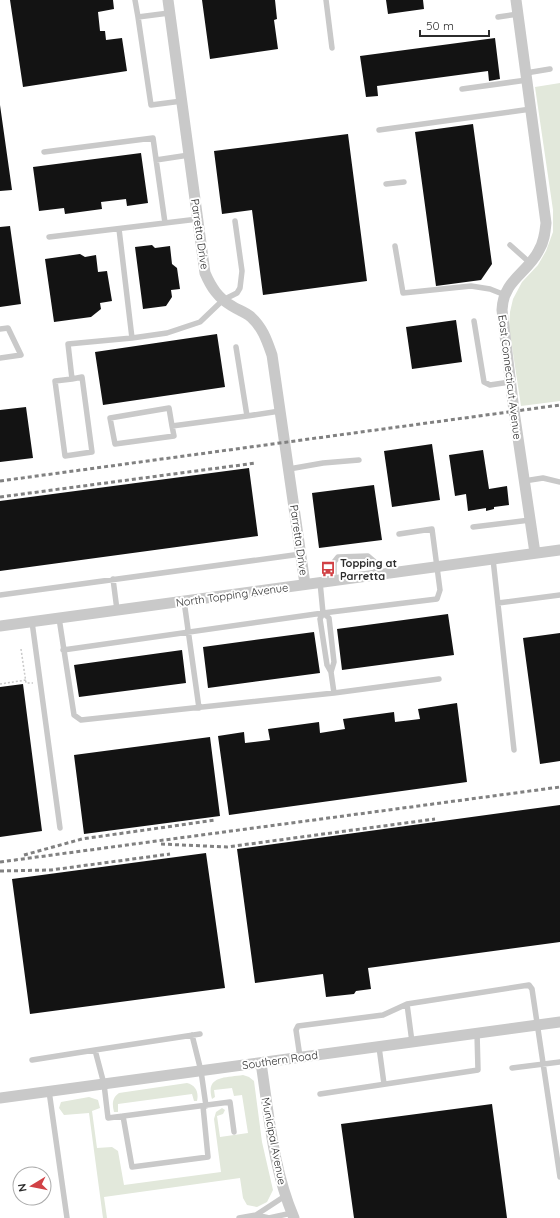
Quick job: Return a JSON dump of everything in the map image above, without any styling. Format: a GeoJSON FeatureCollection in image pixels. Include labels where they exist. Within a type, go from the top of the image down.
{"type":"FeatureCollection","features":[{"type":"Feature","properties":{"kind":"street","name":"Parretta Drive"},"geometry":{"type":"LineString","coordinates":[[168,0],[205,272],[211,286],[223,300],[250,316],[259,326],[266,338],[272,355],[305,584]]}},
{"type":"Feature","properties":{"kind":"street","name":"East Connecticut Avenue"},"geometry":{"type":"LineString","coordinates":[[516,0],[546,223],[544,239],[539,252],[509,286],[502,301],[502,310],[510,382],[535,553]]}},
{"type":"Feature","properties":{"kind":"street","name":"North Topping Avenue"},"geometry":{"type":"LineString","coordinates":[[0,626],[560,550]]}},
{"type":"Feature","properties":{"kind":"street","name":"Southern Road"},"geometry":{"type":"LineString","coordinates":[[0,1098],[560,1022]]}},
{"type":"Feature","properties":{"kind":"street","name":"Municipal Avenue"},"geometry":{"type":"LineString","coordinates":[[261,1063],[272,1142],[285,1196],[293,1216]]}},
{"type":"Feature","properties":{"kind":"lane"},"geometry":{"type":"LineString","coordinates":[[135,0],[151,105],[182,101]]}},
{"type":"Feature","properties":{"kind":"lane"},"geometry":{"type":"LineString","coordinates":[[326,0],[332,48]]}},
{"type":"Feature","properties":{"kind":"lane"},"geometry":{"type":"LineString","coordinates":[[138,17],[169,13]]}},
{"type":"Feature","properties":{"kind":"lane"},"geometry":{"type":"LineString","coordinates":[[498,17],[518,14]]}},
{"type":"Feature","properties":{"kind":"lane"},"geometry":{"type":"LineString","coordinates":[[462,89],[527,76],[550,69]]}},
{"type":"Feature","properties":{"kind":"lane"},"geometry":{"type":"LineString","coordinates":[[379,130],[531,109]]}},
{"type":"Feature","properties":{"kind":"lane"},"geometry":{"type":"LineString","coordinates":[[44,152],[153,138],[165,223]]}},
{"type":"Feature","properties":{"kind":"lane"},"geometry":{"type":"LineString","coordinates":[[156,160],[189,155]]}},
{"type":"Feature","properties":{"kind":"lane"},"geometry":{"type":"LineString","coordinates":[[386,184],[404,182]]}},
{"type":"Feature","properties":{"kind":"lane"},"geometry":{"type":"LineString","coordinates":[[49,237],[198,220]]}},
{"type":"Feature","properties":{"kind":"lane"},"geometry":{"type":"LineString","coordinates":[[72,378],[68,344],[167,333],[200,322],[223,300],[237,293],[240,288],[242,271],[235,221]]}},
{"type":"Feature","properties":{"kind":"lane"},"geometry":{"type":"LineString","coordinates":[[119,229],[132,338]]}},
{"type":"Feature","properties":{"kind":"lane"},"geometry":{"type":"LineString","coordinates":[[510,245],[530,262]]}},
{"type":"Feature","properties":{"kind":"lane"},"geometry":{"type":"LineString","coordinates":[[395,246],[403,292],[472,286],[490,289],[505,295]]}},
{"type":"Feature","properties":{"kind":"lane"},"geometry":{"type":"LineString","coordinates":[[474,321],[484,382],[490,385],[510,382]]}},
{"type":"Feature","properties":{"kind":"lane"},"geometry":{"type":"LineString","coordinates":[[0,329],[8,328],[21,355],[0,358]]}},
{"type":"Feature","properties":{"kind":"lane"},"geometry":{"type":"LineString","coordinates":[[236,347],[247,416]]}},
{"type":"Feature","properties":{"kind":"lane"},"geometry":{"type":"LineString","coordinates":[[72,378],[82,378],[92,452],[65,456],[55,381],[72,378]]}},
{"type":"Feature","properties":{"kind":"lane"},"geometry":{"type":"LineString","coordinates":[[168,408],[172,426],[174,436],[114,444],[110,418],[168,408]]}},
{"type":"Feature","properties":{"kind":"lane"},"geometry":{"type":"LineString","coordinates":[[172,426],[280,411]]}},
{"type":"Feature","properties":{"kind":"lane"},"geometry":{"type":"LineString","coordinates":[[289,469],[323,463],[359,460]]}},
{"type":"Feature","properties":{"kind":"lane"},"geometry":{"type":"LineString","coordinates":[[524,480],[543,478],[560,482]]}},
{"type":"Feature","properties":{"kind":"lane"},"geometry":{"type":"LineString","coordinates":[[473,527],[530,520]]}},
{"type":"Feature","properties":{"kind":"lane"},"geometry":{"type":"LineString","coordinates":[[63,650],[323,613],[436,599],[440,590],[432,529],[399,534]]}},
{"type":"Feature","properties":{"kind":"lane"},"geometry":{"type":"LineString","coordinates":[[0,595],[301,554]]}},
{"type":"Feature","properties":{"kind":"lane"},"geometry":{"type":"LineString","coordinates":[[334,580],[334,562],[338,557],[368,556],[374,562],[377,574]]}},
{"type":"Feature","properties":{"kind":"lane"},"geometry":{"type":"LineString","coordinates":[[493,559],[514,750]]}},
{"type":"Feature","properties":{"kind":"lane"},"geometry":{"type":"LineString","coordinates":[[113,579],[117,610]]}},
{"type":"Feature","properties":{"kind":"lane"},"geometry":{"type":"LineString","coordinates":[[320,582],[323,613],[328,618],[334,662],[331,672],[334,693]]}},
{"type":"Feature","properties":{"kind":"lane"},"geometry":{"type":"LineString","coordinates":[[498,602],[560,595]]}},
{"type":"Feature","properties":{"kind":"lane"},"geometry":{"type":"LineString","coordinates":[[184,601],[200,708]]}},
{"type":"Feature","properties":{"kind":"lane"},"geometry":{"type":"LineString","coordinates":[[59,618],[74,715],[81,720],[334,693],[439,679]]}},
{"type":"Feature","properties":{"kind":"lane"},"geometry":{"type":"LineString","coordinates":[[32,622],[60,828]]}},
{"type":"Feature","properties":{"kind":"lane"},"geometry":{"type":"LineString","coordinates":[[300,1058],[296,1030],[298,1026],[384,1015],[407,1004],[529,985],[532,989],[539,1025],[560,1177]]}},
{"type":"Feature","properties":{"kind":"lane"},"geometry":{"type":"LineString","coordinates":[[407,1004],[412,1042]]}},
{"type":"Feature","properties":{"kind":"lane"},"geometry":{"type":"LineString","coordinates":[[32,1060],[200,1034]]}},
{"type":"Feature","properties":{"kind":"lane"},"geometry":{"type":"LineString","coordinates":[[320,1094],[478,1070],[477,1034]]}},
{"type":"Feature","properties":{"kind":"lane"},"geometry":{"type":"LineString","coordinates":[[123,1116],[132,1167],[208,1157],[201,1071],[192,1035]]}},
{"type":"Feature","properties":{"kind":"lane"},"geometry":{"type":"LineString","coordinates":[[379,1047],[384,1084]]}},
{"type":"Feature","properties":{"kind":"lane"},"geometry":{"type":"LineString","coordinates":[[95,1050],[104,1084],[108,1118],[230,1102],[234,1132]]}},
{"type":"Feature","properties":{"kind":"lane"},"geometry":{"type":"LineString","coordinates":[[512,1068],[560,1062]]}},
{"type":"Feature","properties":{"kind":"lane"},"geometry":{"type":"LineString","coordinates":[[49,1092],[67,1218]]}},
{"type":"Feature","properties":{"kind":"lane"},"geometry":{"type":"LineString","coordinates":[[256,1215],[285,1196]]}},
{"type":"Feature","properties":{"kind":"lane"},"geometry":{"type":"LineString","coordinates":[[239,1218],[256,1215],[269,1218],[293,1216]]}},
{"type":"Feature","properties":{"kind":"path"},"geometry":{"type":"LineString","coordinates":[[21,650],[26,684],[40,681]]}},
{"type":"Feature","properties":{"kind":"path"},"geometry":{"type":"LineString","coordinates":[[0,684],[26,680]]}},
{"type":"Feature","properties":{"kind":"shaded area"},"geometry":{"type":"Polygon","coordinates":[[[560,83],[560,401],[521,406],[509,327],[510,312],[513,299],[522,282],[538,265],[546,251],[553,232],[553,210],[535,87],[560,83]]]}},
{"type":"Feature","properties":{"kind":"shaded area"},"geometry":{"type":"Polygon","coordinates":[[[243,1075],[254,1081],[262,1142],[273,1190],[267,1202],[257,1207],[247,1205],[243,1198],[240,1178],[104,1197],[107,1218],[103,1218],[89,1113],[64,1115],[59,1108],[61,1102],[89,1097],[98,1100],[100,1108],[92,1111],[97,1148],[112,1147],[118,1151],[124,1185],[221,1172],[214,1119],[216,1112],[222,1108],[225,1110],[223,1114],[217,1116],[220,1137],[248,1133],[242,1095],[234,1096],[232,1088],[214,1090],[215,1097],[212,1099],[212,1086],[218,1079],[243,1075]]]}},
{"type":"Feature","properties":{"kind":"shaded area"},"geometry":{"type":"Polygon","coordinates":[[[187,1083],[195,1087],[198,1095],[197,1101],[194,1101],[192,1094],[118,1104],[118,1112],[114,1112],[113,1101],[119,1093],[187,1083]]]}},
{"type":"Feature","properties":{"kind":"building"},"geometry":{"type":"Polygon","coordinates":[[[10,0],[113,0],[114,9],[98,12],[100,31],[105,31],[106,40],[122,38],[127,71],[23,87],[10,0]]]}},
{"type":"Feature","properties":{"kind":"building"},"geometry":{"type":"Polygon","coordinates":[[[202,0],[275,0],[277,19],[274,20],[278,49],[210,59],[202,0]]]}},
{"type":"Feature","properties":{"kind":"building"},"geometry":{"type":"Polygon","coordinates":[[[386,0],[423,0],[424,9],[388,14],[386,0]]]}},
{"type":"Feature","properties":{"kind":"building"},"geometry":{"type":"Polygon","coordinates":[[[495,38],[500,79],[489,81],[488,71],[377,86],[378,96],[366,97],[360,56],[495,38]]]}},
{"type":"Feature","properties":{"kind":"building"},"geometry":{"type":"Polygon","coordinates":[[[0,105],[12,190],[0,191],[0,105]]]}},
{"type":"Feature","properties":{"kind":"building"},"geometry":{"type":"Polygon","coordinates":[[[473,124],[492,264],[481,280],[436,286],[415,132],[473,124]]]}},
{"type":"Feature","properties":{"kind":"building"},"geometry":{"type":"Polygon","coordinates":[[[348,134],[367,281],[263,295],[252,210],[222,214],[214,151],[348,134]]]}},
{"type":"Feature","properties":{"kind":"building"},"geometry":{"type":"Polygon","coordinates":[[[141,153],[148,203],[127,206],[126,199],[101,202],[102,209],[65,214],[64,208],[39,211],[33,167],[141,153]]]}},
{"type":"Feature","properties":{"kind":"building"},"geometry":{"type":"Polygon","coordinates":[[[10,226],[21,304],[0,307],[0,227],[10,226]]]}},
{"type":"Feature","properties":{"kind":"building"},"geometry":{"type":"Polygon","coordinates":[[[152,245],[155,248],[170,246],[172,264],[177,268],[180,289],[171,290],[172,297],[166,306],[143,309],[135,247],[152,245]]]}},
{"type":"Feature","properties":{"kind":"building"},"geometry":{"type":"Polygon","coordinates":[[[80,254],[85,257],[96,255],[98,272],[107,271],[112,301],[100,303],[101,309],[91,317],[54,322],[45,259],[80,254]]]}},
{"type":"Feature","properties":{"kind":"building"},"geometry":{"type":"Polygon","coordinates":[[[456,320],[462,362],[412,369],[406,327],[456,320]]]}},
{"type":"Feature","properties":{"kind":"building"},"geometry":{"type":"Polygon","coordinates":[[[217,334],[225,387],[103,405],[95,352],[217,334]]]}},
{"type":"Feature","properties":{"kind":"building"},"geometry":{"type":"Polygon","coordinates":[[[26,407],[33,458],[0,462],[0,410],[26,407]]]}},
{"type":"Feature","properties":{"kind":"building"},"geometry":{"type":"Polygon","coordinates":[[[432,444],[440,500],[392,507],[384,451],[432,444]]]}},
{"type":"Feature","properties":{"kind":"building"},"geometry":{"type":"Polygon","coordinates":[[[483,450],[489,489],[507,486],[509,505],[494,507],[494,509],[486,511],[486,508],[468,511],[466,494],[455,496],[449,455],[483,450]]]}},
{"type":"Feature","properties":{"kind":"building"},"geometry":{"type":"Polygon","coordinates":[[[249,468],[258,536],[0,571],[0,501],[249,468]]]}},
{"type":"Feature","properties":{"kind":"building"},"geometry":{"type":"Polygon","coordinates":[[[374,485],[382,540],[319,548],[312,493],[374,485]]]}},
{"type":"Feature","properties":{"kind":"building"},"geometry":{"type":"Polygon","coordinates":[[[448,614],[454,655],[342,670],[337,629],[448,614]]]}},
{"type":"Feature","properties":{"kind":"building"},"geometry":{"type":"Polygon","coordinates":[[[314,632],[320,673],[208,688],[203,647],[314,632]]]}},
{"type":"Feature","properties":{"kind":"building"},"geometry":{"type":"Polygon","coordinates":[[[560,633],[560,761],[540,764],[523,638],[560,633]]]}},
{"type":"Feature","properties":{"kind":"building"},"geometry":{"type":"Polygon","coordinates":[[[182,650],[186,683],[79,697],[74,665],[182,650]]]}},
{"type":"Feature","properties":{"kind":"building"},"geometry":{"type":"Polygon","coordinates":[[[23,684],[42,831],[0,837],[0,687],[23,684]]]}},
{"type":"Feature","properties":{"kind":"building"},"geometry":{"type":"Polygon","coordinates":[[[457,703],[467,782],[229,815],[218,736],[244,732],[245,743],[270,740],[268,729],[319,722],[320,733],[345,729],[343,719],[394,712],[395,722],[420,719],[418,709],[457,703]]]}},
{"type":"Feature","properties":{"kind":"building"},"geometry":{"type":"Polygon","coordinates":[[[210,737],[220,816],[84,834],[74,755],[210,737]]]}},
{"type":"Feature","properties":{"kind":"building"},"geometry":{"type":"Polygon","coordinates":[[[560,805],[560,942],[368,968],[371,989],[356,991],[354,994],[326,997],[323,974],[255,983],[237,849],[560,805]]]}},
{"type":"Feature","properties":{"kind":"building"},"geometry":{"type":"Polygon","coordinates":[[[206,853],[225,988],[30,1014],[12,879],[206,853]]]}},
{"type":"Feature","properties":{"kind":"building"},"geometry":{"type":"Polygon","coordinates":[[[492,1104],[507,1218],[354,1218],[341,1124],[492,1104]]]}},
{"type":"Feature","properties":{"kind":"railway"},"geometry":{"type":"LineString","coordinates":[[0,481],[560,405]]}},
{"type":"Feature","properties":{"kind":"railway"},"geometry":{"type":"LineString","coordinates":[[0,497],[256,463]]}},
{"type":"Feature","properties":{"kind":"railway"},"geometry":{"type":"LineString","coordinates":[[0,862],[560,787]]}},
{"type":"Feature","properties":{"kind":"railway"},"geometry":{"type":"LineString","coordinates":[[161,844],[227,847],[435,819]]}},
{"type":"Feature","properties":{"kind":"railway"},"geometry":{"type":"LineString","coordinates":[[24,855],[82,839],[215,820]]}},
{"type":"Feature","properties":{"kind":"railway"},"geometry":{"type":"LineString","coordinates":[[0,871],[51,870],[170,854]]}},
{"type":"Feature","properties":{"kind":"place","name":"Topping at Parretta"},"geometry":{"type":"Point","coordinates":[328,569]}}]}
